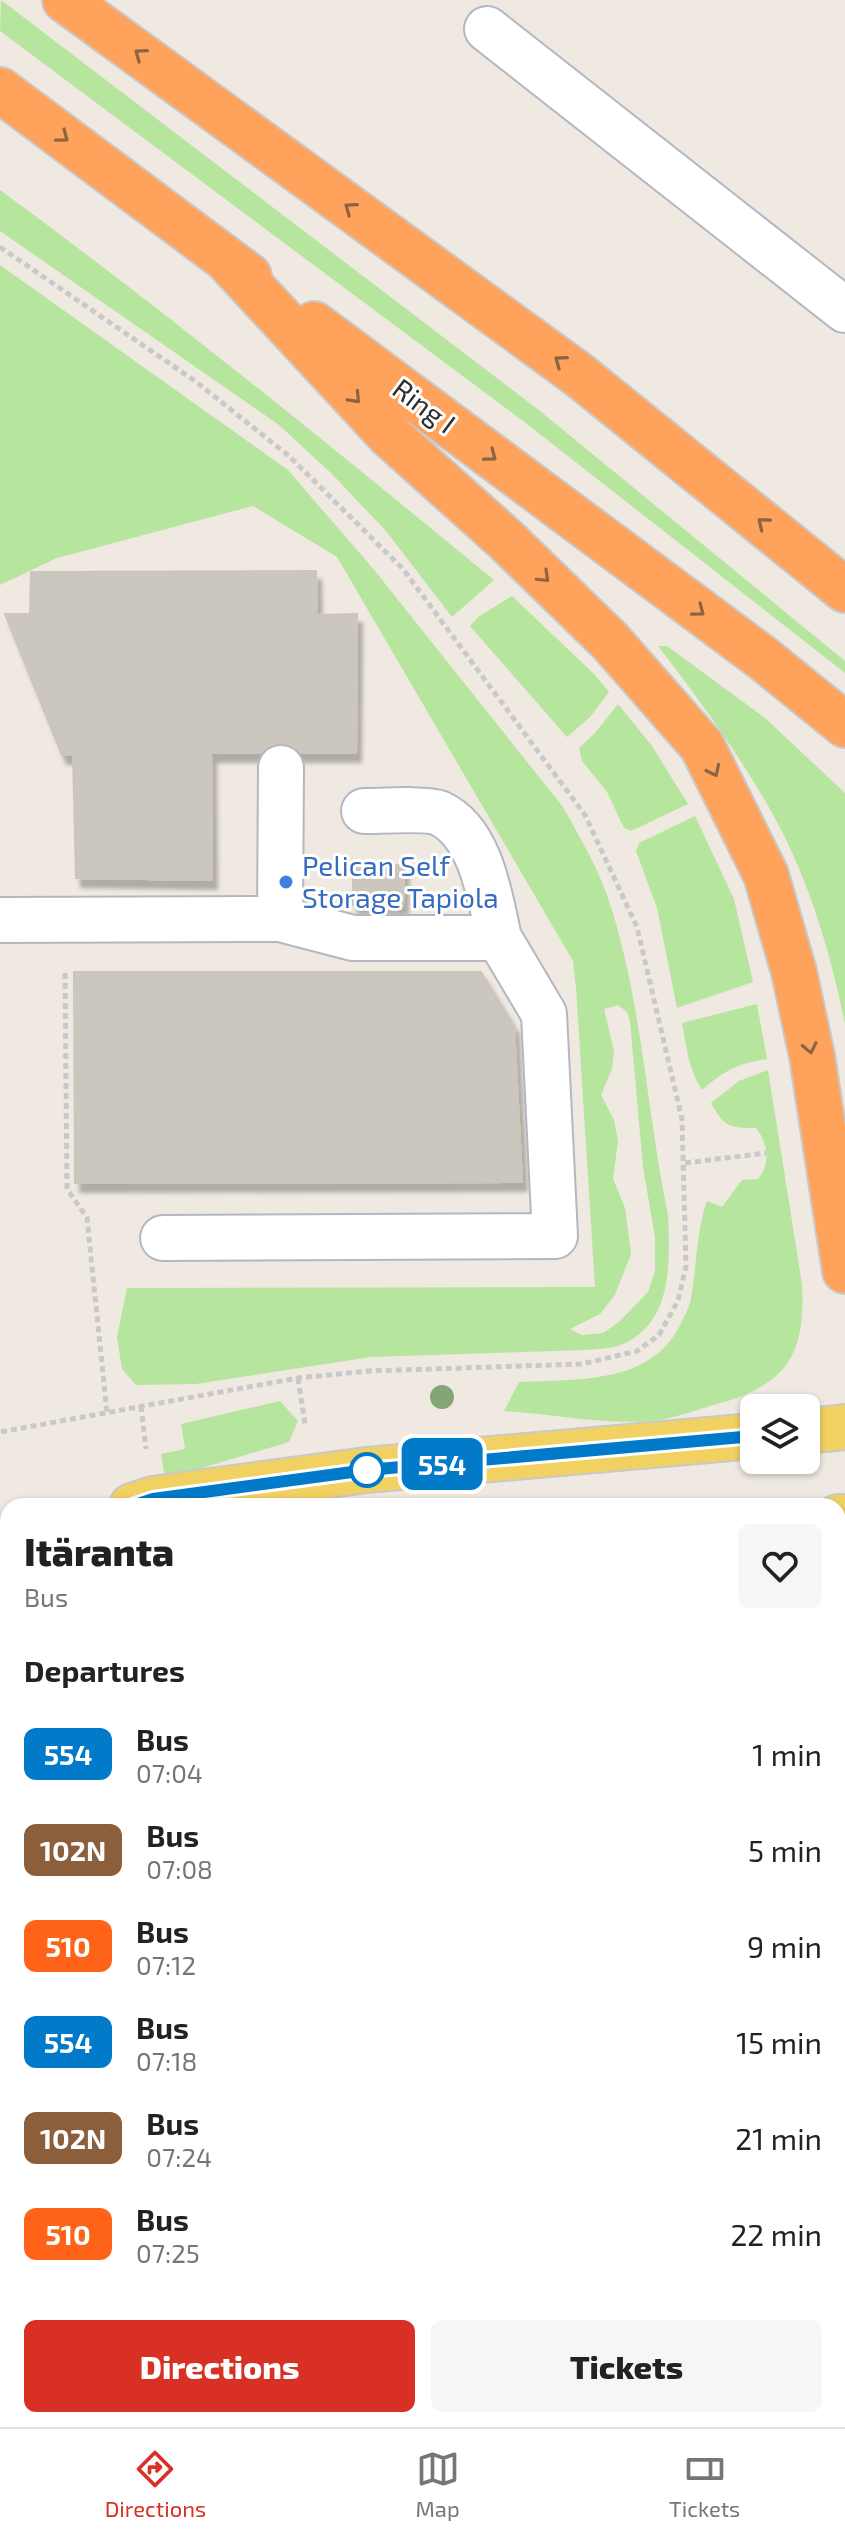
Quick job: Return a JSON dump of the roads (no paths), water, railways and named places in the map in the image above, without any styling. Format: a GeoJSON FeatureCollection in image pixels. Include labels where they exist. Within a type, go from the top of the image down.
{"type":"FeatureCollection","features":[{"type":"Feature","properties":{"kind":"highway"},"geometry":{"type":"LineString","coordinates":[[65,0],[579,375],[845,590]]}},
{"type":"Feature","properties":{"kind":"highway","name":"Ring I"},"geometry":{"type":"LineString","coordinates":[[0,90],[764,659],[845,725]]}},
{"type":"Feature","properties":{"kind":"highway"},"geometry":{"type":"LineString","coordinates":[[226,259],[389,435],[506,540],[610,641],[702,746],[766,875],[794,972],[812,1056],[845,1271]]}},
{"type":"Feature","properties":{"kind":"main road"},"geometry":{"type":"LineString","coordinates":[[820,1430],[845,1427]]}},
{"type":"Feature","properties":{"kind":"main road"},"geometry":{"type":"LineString","coordinates":[[160,1498],[367,1470],[740,1437]]}},
{"type":"Feature","properties":{"kind":"street"},"geometry":{"type":"LineString","coordinates":[[487,29],[845,310]]}},
{"type":"Feature","properties":{"kind":"street"},"geometry":{"type":"LineString","coordinates":[[280,919],[281,768]]}},
{"type":"Feature","properties":{"kind":"street"},"geometry":{"type":"LineString","coordinates":[[163,1238],[555,1236],[544,1014],[499,938],[485,875],[462,828],[436,812],[364,811]]}},
{"type":"Feature","properties":{"kind":"street"},"geometry":{"type":"LineString","coordinates":[[0,920],[280,919],[353,938],[499,938]]}},
{"type":"Feature","properties":{"kind":"place","name":"Pelican Self Storage Tapiola"},"geometry":{"type":"Point","coordinates":[286,882]}}]}
